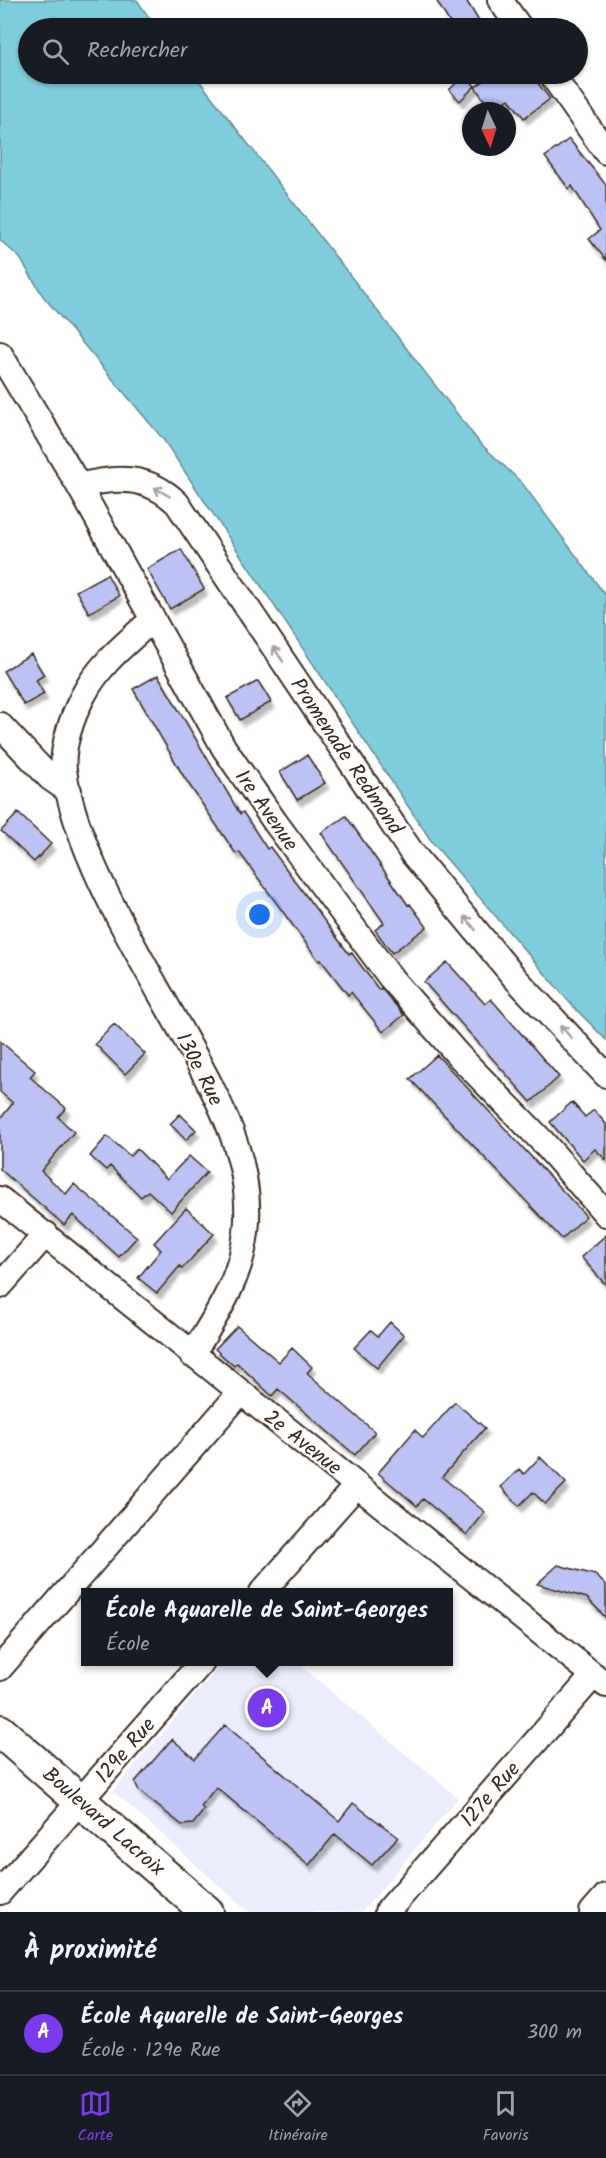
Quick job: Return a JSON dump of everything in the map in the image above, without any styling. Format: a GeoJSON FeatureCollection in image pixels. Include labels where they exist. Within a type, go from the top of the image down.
{"type":"FeatureCollection","features":[{"type":"Feature","properties":{"kind":"main road","name":"Boulevard Lacroix"},"geometry":{"type":"LineString","coordinates":[[0,1731],[196,1908]]}},
{"type":"Feature","properties":{"kind":"street"},"geometry":{"type":"LineString","coordinates":[[500,0],[513,18]]}},
{"type":"Feature","properties":{"kind":"street"},"geometry":{"type":"LineString","coordinates":[[558,84],[606,152]]}},
{"type":"Feature","properties":{"kind":"street","name":"1re Avenue"},"geometry":{"type":"LineString","coordinates":[[0,354],[79,486],[224,748],[275,822],[383,968],[458,1055],[542,1141],[606,1214]]}},
{"type":"Feature","properties":{"kind":"street","name":"Promenade Redmond"},"geometry":{"type":"LineString","coordinates":[[79,486],[108,478],[140,482],[163,490],[177,503],[412,853],[515,978],[606,1075]]}},
{"type":"Feature","properties":{"kind":"street","name":"130e Rue"},"geometry":{"type":"LineString","coordinates":[[153,619],[100,667],[82,696],[69,734],[64,768],[69,791],[100,878],[129,937],[205,1074],[239,1149],[247,1200],[246,1232],[236,1277],[223,1305],[192,1355]]}},
{"type":"Feature","properties":{"kind":"street"},"geometry":{"type":"LineString","coordinates":[[0,725],[50,778],[69,791]]}},
{"type":"Feature","properties":{"kind":"street","name":"2e Avenue"},"geometry":{"type":"LineString","coordinates":[[0,1199],[600,1680]]}},
{"type":"Feature","properties":{"kind":"street"},"geometry":{"type":"LineString","coordinates":[[0,1286],[46,1234]]}},
{"type":"Feature","properties":{"kind":"street"},"geometry":{"type":"LineString","coordinates":[[0,1668],[240,1393]]}},
{"type":"Feature","properties":{"kind":"street"},"geometry":{"type":"LineString","coordinates":[[266,1588],[357,1485]]}},
{"type":"Feature","properties":{"kind":"street","name":"129e Rue"},"geometry":{"type":"LineString","coordinates":[[0,1892],[198,1666]]}},
{"type":"Feature","properties":{"kind":"street","name":"127e Rue"},"geometry":{"type":"LineString","coordinates":[[387,1912],[600,1680]]}},
{"type":"Feature","properties":{"kind":"street"},"geometry":{"type":"LineString","coordinates":[[592,1912],[606,1896]]}},
{"type":"Feature","properties":{"kind":"shaded area"},"geometry":{"type":"Polygon","coordinates":[[[220,1666],[301,1666],[458,1798],[362,1912],[249,1912],[113,1791],[220,1666]]]}},
{"type":"Feature","properties":{"kind":"water"},"geometry":{"type":"Polygon","coordinates":[[[0,0],[137,0],[149,18],[18,18],[18,84],[202,84],[479,442],[522,483],[606,596],[606,1040],[570,1003],[432,842],[163,439],[43,296],[20,258],[0,240],[0,0]]]}},
{"type":"Feature","properties":{"kind":"building"},"geometry":{"type":"Polygon","coordinates":[[[436,0],[466,0],[477,18],[447,18],[436,0]]]}},
{"type":"Feature","properties":{"kind":"building"},"geometry":{"type":"Polygon","coordinates":[[[455,84],[473,84],[475,86],[460,101],[449,90],[455,84]]]}},
{"type":"Feature","properties":{"kind":"building"},"geometry":{"type":"Polygon","coordinates":[[[479,84],[539,84],[550,99],[524,118],[516,108],[516,102],[511,102],[509,99],[505,102],[486,102],[475,87],[479,84]]]}},
{"type":"Feature","properties":{"kind":"building"},"geometry":{"type":"Polygon","coordinates":[[[569,139],[606,185],[606,260],[589,239],[600,230],[572,186],[569,189],[545,157],[569,139]]]}},
{"type":"Feature","properties":{"kind":"building"},"geometry":{"type":"Polygon","coordinates":[[[181,549],[204,589],[170,609],[147,569],[181,549]]]}},
{"type":"Feature","properties":{"kind":"building"},"geometry":{"type":"Polygon","coordinates":[[[107,574],[119,596],[89,613],[76,591],[107,574]]]}},
{"type":"Feature","properties":{"kind":"building"},"geometry":{"type":"Polygon","coordinates":[[[31,654],[44,675],[36,680],[44,694],[24,705],[3,671],[31,654]]]}},
{"type":"Feature","properties":{"kind":"building"},"geometry":{"type":"Polygon","coordinates":[[[158,675],[240,814],[243,812],[267,849],[270,847],[349,954],[351,952],[379,990],[381,988],[404,1015],[383,1032],[351,992],[348,995],[321,960],[319,961],[239,852],[236,854],[184,777],[133,689],[158,675]]]}},
{"type":"Feature","properties":{"kind":"building"},"geometry":{"type":"Polygon","coordinates":[[[258,681],[271,702],[240,720],[227,698],[258,681]]]}},
{"type":"Feature","properties":{"kind":"building"},"geometry":{"type":"Polygon","coordinates":[[[307,755],[325,783],[297,800],[280,772],[307,755]]]}},
{"type":"Feature","properties":{"kind":"building"},"geometry":{"type":"Polygon","coordinates":[[[18,813],[51,844],[34,862],[1,831],[18,813]]]}},
{"type":"Feature","properties":{"kind":"building"},"geometry":{"type":"Polygon","coordinates":[[[346,816],[408,905],[410,904],[427,927],[392,953],[375,930],[384,923],[321,833],[346,816]]]}},
{"type":"Feature","properties":{"kind":"building"},"geometry":{"type":"Polygon","coordinates":[[[447,962],[485,1004],[491,999],[559,1077],[531,1102],[424,982],[447,962]]]}},
{"type":"Feature","properties":{"kind":"building"},"geometry":{"type":"Polygon","coordinates":[[[114,1024],[145,1054],[125,1074],[95,1044],[114,1024]]]}},
{"type":"Feature","properties":{"kind":"building"},"geometry":{"type":"Polygon","coordinates":[[[0,1041],[35,1071],[30,1077],[66,1108],[58,1117],[74,1132],[41,1171],[66,1194],[74,1184],[137,1237],[119,1257],[73,1215],[64,1225],[0,1169],[0,1119],[13,1103],[0,1092],[0,1041]]]}},
{"type":"Feature","properties":{"kind":"building"},"geometry":{"type":"Polygon","coordinates":[[[437,1055],[586,1216],[562,1239],[410,1079],[437,1055]]]}},
{"type":"Feature","properties":{"kind":"building"},"geometry":{"type":"Polygon","coordinates":[[[572,1102],[585,1117],[594,1110],[606,1124],[606,1160],[595,1149],[583,1160],[550,1122],[572,1102]]]}},
{"type":"Feature","properties":{"kind":"building"},"geometry":{"type":"Polygon","coordinates":[[[180,1114],[196,1130],[186,1140],[170,1124],[180,1114]]]}},
{"type":"Feature","properties":{"kind":"building"},"geometry":{"type":"Polygon","coordinates":[[[107,1136],[130,1156],[137,1149],[167,1179],[189,1156],[207,1172],[171,1212],[148,1191],[141,1197],[110,1166],[106,1170],[90,1156],[107,1136]]]}},
{"type":"Feature","properties":{"kind":"building"},"geometry":{"type":"Polygon","coordinates":[[[186,1208],[214,1234],[182,1269],[180,1266],[157,1293],[138,1278],[161,1250],[154,1243],[186,1208]]]}},
{"type":"Feature","properties":{"kind":"building"},"geometry":{"type":"Polygon","coordinates":[[[606,1235],[606,1285],[581,1257],[606,1235]]]}},
{"type":"Feature","properties":{"kind":"building"},"geometry":{"type":"Polygon","coordinates":[[[390,1322],[404,1335],[377,1368],[354,1348],[371,1330],[378,1336],[390,1322]]]}},
{"type":"Feature","properties":{"kind":"building"},"geometry":{"type":"Polygon","coordinates":[[[237,1326],[279,1362],[292,1348],[312,1367],[307,1373],[375,1432],[355,1455],[278,1389],[272,1396],[237,1363],[234,1366],[215,1349],[237,1326]]]}},
{"type":"Feature","properties":{"kind":"building"},"geometry":{"type":"Polygon","coordinates":[[[455,1402],[485,1428],[442,1477],[485,1512],[467,1535],[423,1499],[417,1506],[378,1473],[415,1430],[423,1438],[455,1402]]]}},
{"type":"Feature","properties":{"kind":"building"},"geometry":{"type":"Polygon","coordinates":[[[540,1457],[566,1483],[545,1504],[533,1492],[519,1506],[501,1487],[519,1469],[524,1474],[540,1457]]]}},
{"type":"Feature","properties":{"kind":"building"},"geometry":{"type":"Polygon","coordinates":[[[558,1565],[595,1575],[606,1585],[606,1618],[587,1598],[537,1584],[558,1565]]]}},
{"type":"Feature","properties":{"kind":"building"},"geometry":{"type":"Polygon","coordinates":[[[225,1725],[339,1821],[353,1803],[398,1837],[372,1865],[335,1834],[309,1865],[216,1787],[201,1806],[204,1810],[193,1824],[182,1825],[139,1791],[135,1782],[172,1739],[195,1759],[225,1725]]]}},
{"type":"Feature","properties":{"kind":"place","name":"École Aquarelle de Saint-Georges"},"geometry":{"type":"Point","coordinates":[267,1708]}}]}
